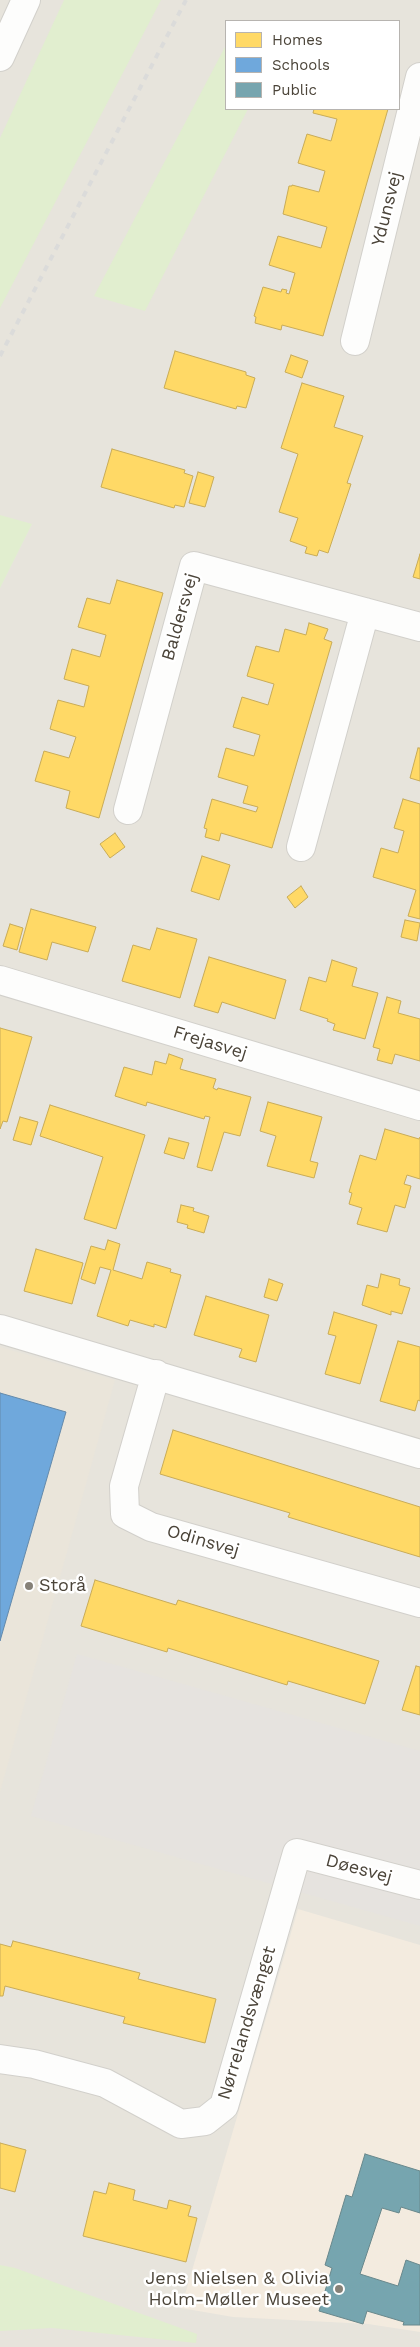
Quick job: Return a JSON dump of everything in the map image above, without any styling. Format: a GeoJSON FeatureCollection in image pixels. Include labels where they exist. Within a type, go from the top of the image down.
{"type":"FeatureCollection","features":[{"type":"Feature","properties":{"kind":"street"},"geometry":{"type":"LineString","coordinates":[[3,42],[26,0]]}},
{"type":"Feature","properties":{"kind":"street","name":"Ydunsvej"},"geometry":{"type":"LineString","coordinates":[[355,340],[420,78]]}},
{"type":"Feature","properties":{"kind":"street","name":"Baldersvej"},"geometry":{"type":"LineString","coordinates":[[128,810],[194,566],[420,627]]}},
{"type":"Feature","properties":{"kind":"street"},"geometry":{"type":"LineString","coordinates":[[301,847],[365,612]]}},
{"type":"Feature","properties":{"kind":"street","name":"Frejasvej"},"geometry":{"type":"LineString","coordinates":[[0,980],[420,1106]]}},
{"type":"Feature","properties":{"kind":"street"},"geometry":{"type":"LineString","coordinates":[[0,1329],[420,1454]]}},
{"type":"Feature","properties":{"kind":"street","name":"Odinsvej"},"geometry":{"type":"LineString","coordinates":[[156,1374],[124,1486],[125,1514],[151,1527],[420,1603]]}},
{"type":"Feature","properties":{"kind":"street","name":"Døesvej"},"geometry":{"type":"LineString","coordinates":[[297,1853],[420,1885]]}},
{"type":"Feature","properties":{"kind":"street","name":"Nørrelandsvænget"},"geometry":{"type":"LineString","coordinates":[[0,2059],[34,2064],[105,2083],[181,2124],[205,2121],[224,2106],[297,1853]]}},
{"type":"Feature","properties":{"kind":"shaded area"},"geometry":{"type":"Polygon","coordinates":[[[0,0],[420,0],[420,2347],[0,2347],[0,0]]]}},
{"type":"Feature","properties":{"kind":"shaded area","name":"Storå"},"geometry":{"type":"Polygon","coordinates":[[[0,1347],[115,1380],[0,1792],[0,1347]]]}},
{"type":"Feature","properties":{"kind":"shaded area"},"geometry":{"type":"Polygon","coordinates":[[[77,1654],[420,1751],[420,1926],[31,1816],[77,1654]]]}},
{"type":"Feature","properties":{"kind":"shaded area"},"geometry":{"type":"Polygon","coordinates":[[[298,1909],[420,1945],[420,2332],[368,2324],[233,2317],[181,2308],[298,1909]]]}},
{"type":"Feature","properties":{"kind":"green space"},"geometry":{"type":"Polygon","coordinates":[[[64,0],[161,0],[0,308],[0,138],[64,0]]]}},
{"type":"Feature","properties":{"kind":"green space"},"geometry":{"type":"Polygon","coordinates":[[[225,47],[225,110],[247,110],[145,311],[94,296],[225,47]]]}},
{"type":"Feature","properties":{"kind":"green space"},"geometry":{"type":"Polygon","coordinates":[[[0,515],[32,524],[0,588],[0,515]]]}},
{"type":"Feature","properties":{"kind":"green space"},"geometry":{"type":"Polygon","coordinates":[[[0,2265],[15,2268],[197,2334],[196,2343],[52,2328],[0,2331],[0,2265]]]}},
{"type":"Feature","properties":{"kind":"building: Homes"},"geometry":{"type":"Polygon","coordinates":[[[314,110],[388,110],[323,336],[282,325],[281,330],[255,323],[256,317],[254,316],[263,287],[281,292],[282,289],[287,290],[286,293],[289,294],[295,273],[269,265],[278,236],[321,248],[327,227],[283,214],[289,186],[292,185],[319,192],[325,171],[298,163],[307,134],[331,141],[337,119],[313,113],[314,110]]]}},
{"type":"Feature","properties":{"kind":"building: Homes"},"geometry":{"type":"Polygon","coordinates":[[[175,351],[246,372],[246,375],[255,378],[246,408],[237,406],[236,409],[164,388],[175,351]]]}},
{"type":"Feature","properties":{"kind":"building: Homes"},"geometry":{"type":"Polygon","coordinates":[[[291,355],[308,361],[302,378],[285,372],[291,355]]]}},
{"type":"Feature","properties":{"kind":"building: Homes"},"geometry":{"type":"Polygon","coordinates":[[[302,383],[344,396],[334,427],[363,436],[347,483],[351,484],[328,553],[319,550],[317,556],[305,553],[307,547],[290,541],[298,518],[279,512],[298,454],[281,448],[302,383]]]}},
{"type":"Feature","properties":{"kind":"building: Homes"},"geometry":{"type":"Polygon","coordinates":[[[112,449],[185,470],[184,473],[193,476],[184,507],[175,505],[174,508],[101,487],[112,449]]]}},
{"type":"Feature","properties":{"kind":"building: Homes"},"geometry":{"type":"Polygon","coordinates":[[[198,472],[214,477],[205,507],[189,503],[198,472]]]}},
{"type":"Feature","properties":{"kind":"building: Homes"},"geometry":{"type":"Polygon","coordinates":[[[420,554],[420,579],[413,577],[420,554]]]}},
{"type":"Feature","properties":{"kind":"building: Homes"},"geometry":{"type":"Polygon","coordinates":[[[117,580],[163,593],[99,818],[66,808],[70,791],[35,781],[44,751],[69,758],[76,737],[50,729],[58,700],[84,707],[89,686],[64,679],[72,649],[100,657],[106,635],[78,627],[87,598],[110,604],[117,580]]]}},
{"type":"Feature","properties":{"kind":"building: Homes"},"geometry":{"type":"Polygon","coordinates":[[[309,623],[328,629],[324,639],[332,642],[272,848],[221,833],[219,841],[205,837],[207,829],[204,828],[212,799],[256,812],[258,807],[243,803],[248,786],[218,777],[226,748],[254,756],[260,735],[233,727],[242,697],[268,705],[274,684],[247,676],[256,646],[279,652],[285,629],[306,635],[309,623]]]}},
{"type":"Feature","properties":{"kind":"building: Homes"},"geometry":{"type":"Polygon","coordinates":[[[418,748],[420,748],[420,781],[410,778],[418,748]]]}},
{"type":"Feature","properties":{"kind":"building: Homes"},"geometry":{"type":"Polygon","coordinates":[[[403,799],[420,804],[420,919],[408,916],[416,890],[373,877],[381,848],[398,853],[404,831],[394,828],[403,799]]]}},
{"type":"Feature","properties":{"kind":"building: Homes"},"geometry":{"type":"Polygon","coordinates":[[[115,833],[125,847],[110,858],[100,844],[115,833]]]}},
{"type":"Feature","properties":{"kind":"building: Homes"},"geometry":{"type":"Polygon","coordinates":[[[202,856],[230,865],[219,900],[191,891],[202,856]]]}},
{"type":"Feature","properties":{"kind":"building: Homes"},"geometry":{"type":"Polygon","coordinates":[[[301,886],[308,897],[295,908],[287,897],[301,886]]]}},
{"type":"Feature","properties":{"kind":"building: Homes"},"geometry":{"type":"Polygon","coordinates":[[[31,909],[96,927],[88,952],[52,942],[47,960],[19,952],[31,909]]]}},
{"type":"Feature","properties":{"kind":"building: Homes"},"geometry":{"type":"Polygon","coordinates":[[[405,920],[420,923],[417,941],[401,937],[405,920]]]}},
{"type":"Feature","properties":{"kind":"building: Homes"},"geometry":{"type":"Polygon","coordinates":[[[10,924],[23,928],[17,950],[3,946],[10,924]]]}},
{"type":"Feature","properties":{"kind":"building: Homes"},"geometry":{"type":"Polygon","coordinates":[[[157,928],[197,939],[180,998],[122,981],[133,945],[150,950],[157,928]]]}},
{"type":"Feature","properties":{"kind":"building: Homes"},"geometry":{"type":"Polygon","coordinates":[[[209,957],[286,980],[275,1019],[222,1002],[218,1013],[194,1006],[209,957]]]}},
{"type":"Feature","properties":{"kind":"building: Homes"},"geometry":{"type":"Polygon","coordinates":[[[332,960],[357,968],[352,986],[378,993],[365,1039],[333,1030],[335,1024],[327,1021],[328,1019],[300,1010],[309,977],[326,982],[332,960]]]}},
{"type":"Feature","properties":{"kind":"building: Homes"},"geometry":{"type":"Polygon","coordinates":[[[387,997],[401,1001],[398,1013],[420,1019],[420,1061],[395,1054],[392,1064],[377,1060],[380,1049],[373,1047],[387,997]]]}},
{"type":"Feature","properties":{"kind":"building: Homes"},"geometry":{"type":"Polygon","coordinates":[[[0,1028],[32,1037],[7,1122],[3,1121],[0,1129],[0,1028]]]}},
{"type":"Feature","properties":{"kind":"building: Homes"},"geometry":{"type":"Polygon","coordinates":[[[169,1054],[183,1059],[180,1069],[216,1079],[213,1088],[251,1097],[240,1136],[224,1132],[212,1171],[197,1167],[210,1117],[205,1116],[204,1119],[147,1102],[146,1106],[115,1096],[124,1067],[152,1075],[155,1061],[166,1064],[169,1054]]]}},
{"type":"Feature","properties":{"kind":"building: Homes"},"geometry":{"type":"Polygon","coordinates":[[[268,1102],[322,1117],[310,1161],[318,1163],[314,1178],[267,1166],[276,1136],[260,1131],[268,1102]]]}},
{"type":"Feature","properties":{"kind":"building: Homes"},"geometry":{"type":"Polygon","coordinates":[[[50,1105],[145,1135],[116,1229],[84,1219],[103,1157],[40,1136],[50,1105]]]}},
{"type":"Feature","properties":{"kind":"building: Homes"},"geometry":{"type":"Polygon","coordinates":[[[20,1117],[38,1122],[31,1145],[13,1140],[20,1117]]]}},
{"type":"Feature","properties":{"kind":"building: Homes"},"geometry":{"type":"Polygon","coordinates":[[[385,1129],[419,1139],[420,1137],[420,1179],[407,1175],[404,1184],[411,1186],[405,1208],[395,1205],[387,1232],[357,1224],[362,1208],[349,1204],[352,1193],[349,1192],[360,1155],[376,1160],[385,1129]]]}},
{"type":"Feature","properties":{"kind":"building: Homes"},"geometry":{"type":"Polygon","coordinates":[[[169,1138],[189,1143],[184,1159],[164,1153],[169,1138]]]}},
{"type":"Feature","properties":{"kind":"building: Homes"},"geometry":{"type":"Polygon","coordinates":[[[181,1205],[194,1208],[193,1211],[209,1216],[204,1233],[187,1228],[188,1225],[177,1222],[181,1205]]]}},
{"type":"Feature","properties":{"kind":"building: Homes"},"geometry":{"type":"Polygon","coordinates":[[[108,1240],[120,1244],[113,1270],[142,1279],[147,1262],[171,1269],[170,1272],[181,1275],[166,1328],[154,1324],[154,1327],[130,1320],[128,1326],[97,1316],[111,1270],[100,1267],[95,1284],[81,1279],[91,1246],[105,1250],[108,1240]]]}},
{"type":"Feature","properties":{"kind":"building: Homes"},"geometry":{"type":"Polygon","coordinates":[[[36,1249],[83,1263],[72,1304],[24,1291],[36,1249]]]}},
{"type":"Feature","properties":{"kind":"building: Homes"},"geometry":{"type":"Polygon","coordinates":[[[381,1274],[400,1279],[399,1285],[410,1288],[402,1314],[391,1311],[391,1315],[362,1305],[367,1285],[378,1288],[381,1274]]]}},
{"type":"Feature","properties":{"kind":"building: Homes"},"geometry":{"type":"Polygon","coordinates":[[[269,1279],[283,1284],[277,1301],[264,1297],[269,1279]]]}},
{"type":"Feature","properties":{"kind":"building: Homes"},"geometry":{"type":"Polygon","coordinates":[[[206,1296],[269,1315],[256,1362],[239,1357],[242,1349],[194,1335],[206,1296]]]}},
{"type":"Feature","properties":{"kind":"building: Homes"},"geometry":{"type":"Polygon","coordinates":[[[334,1312],[377,1325],[360,1384],[325,1374],[336,1336],[328,1334],[334,1312]]]}},
{"type":"Feature","properties":{"kind":"building: Homes"},"geometry":{"type":"Polygon","coordinates":[[[398,1341],[420,1347],[420,1401],[418,1400],[415,1411],[380,1401],[398,1341]]]}},
{"type":"Feature","properties":{"kind":"building: Homes"},"geometry":{"type":"Polygon","coordinates":[[[173,1430],[420,1507],[420,1557],[288,1517],[290,1513],[160,1474],[173,1430]]]}},
{"type":"Feature","properties":{"kind":"building: Homes"},"geometry":{"type":"Polygon","coordinates":[[[95,1580],[176,1605],[178,1600],[379,1661],[365,1704],[288,1681],[287,1685],[168,1648],[167,1652],[81,1626],[95,1580]]]}},
{"type":"Feature","properties":{"kind":"building: Homes"},"geometry":{"type":"Polygon","coordinates":[[[416,1666],[420,1667],[420,1715],[402,1710],[416,1666]]]}},
{"type":"Feature","properties":{"kind":"building: Homes"},"geometry":{"type":"Polygon","coordinates":[[[13,1941],[140,1973],[138,1979],[216,1999],[205,2043],[123,2023],[125,2017],[5,1986],[3,1996],[0,1996],[0,1944],[11,1947],[13,1941]]]}},
{"type":"Feature","properties":{"kind":"building: Homes"},"geometry":{"type":"Polygon","coordinates":[[[0,2143],[26,2150],[15,2192],[0,2188],[0,2143]]]}},
{"type":"Feature","properties":{"kind":"building: Homes"},"geometry":{"type":"Polygon","coordinates":[[[109,2183],[135,2190],[133,2200],[167,2209],[169,2200],[191,2206],[188,2216],[197,2218],[186,2262],[83,2236],[94,2191],[106,2194],[109,2183]]]}},
{"type":"Feature","properties":{"kind":"building: Schools"},"geometry":{"type":"Polygon","coordinates":[[[0,1393],[66,1412],[0,1641],[0,1393]]]}},
{"type":"Feature","properties":{"kind":"building: Public"},"geometry":{"type":"Polygon","coordinates":[[[365,2154],[420,2171],[420,2213],[401,2207],[399,2213],[382,2208],[360,2274],[398,2286],[406,2260],[420,2265],[420,2325],[403,2325],[404,2322],[367,2311],[363,2324],[319,2311],[332,2268],[325,2265],[346,2195],[352,2197],[365,2154]]]}},
{"type":"Feature","properties":{"kind":"railway"},"geometry":{"type":"LineString","coordinates":[[0,356],[186,0]]}},
{"type":"Feature","properties":{"kind":"place","name":"Storå"},"geometry":{"type":"Point","coordinates":[29,1586]}},
{"type":"Feature","properties":{"kind":"place","name":"Jens Nielsen & Olivia Holm-Møller Museet"},"geometry":{"type":"Point","coordinates":[339,2289]}}]}
